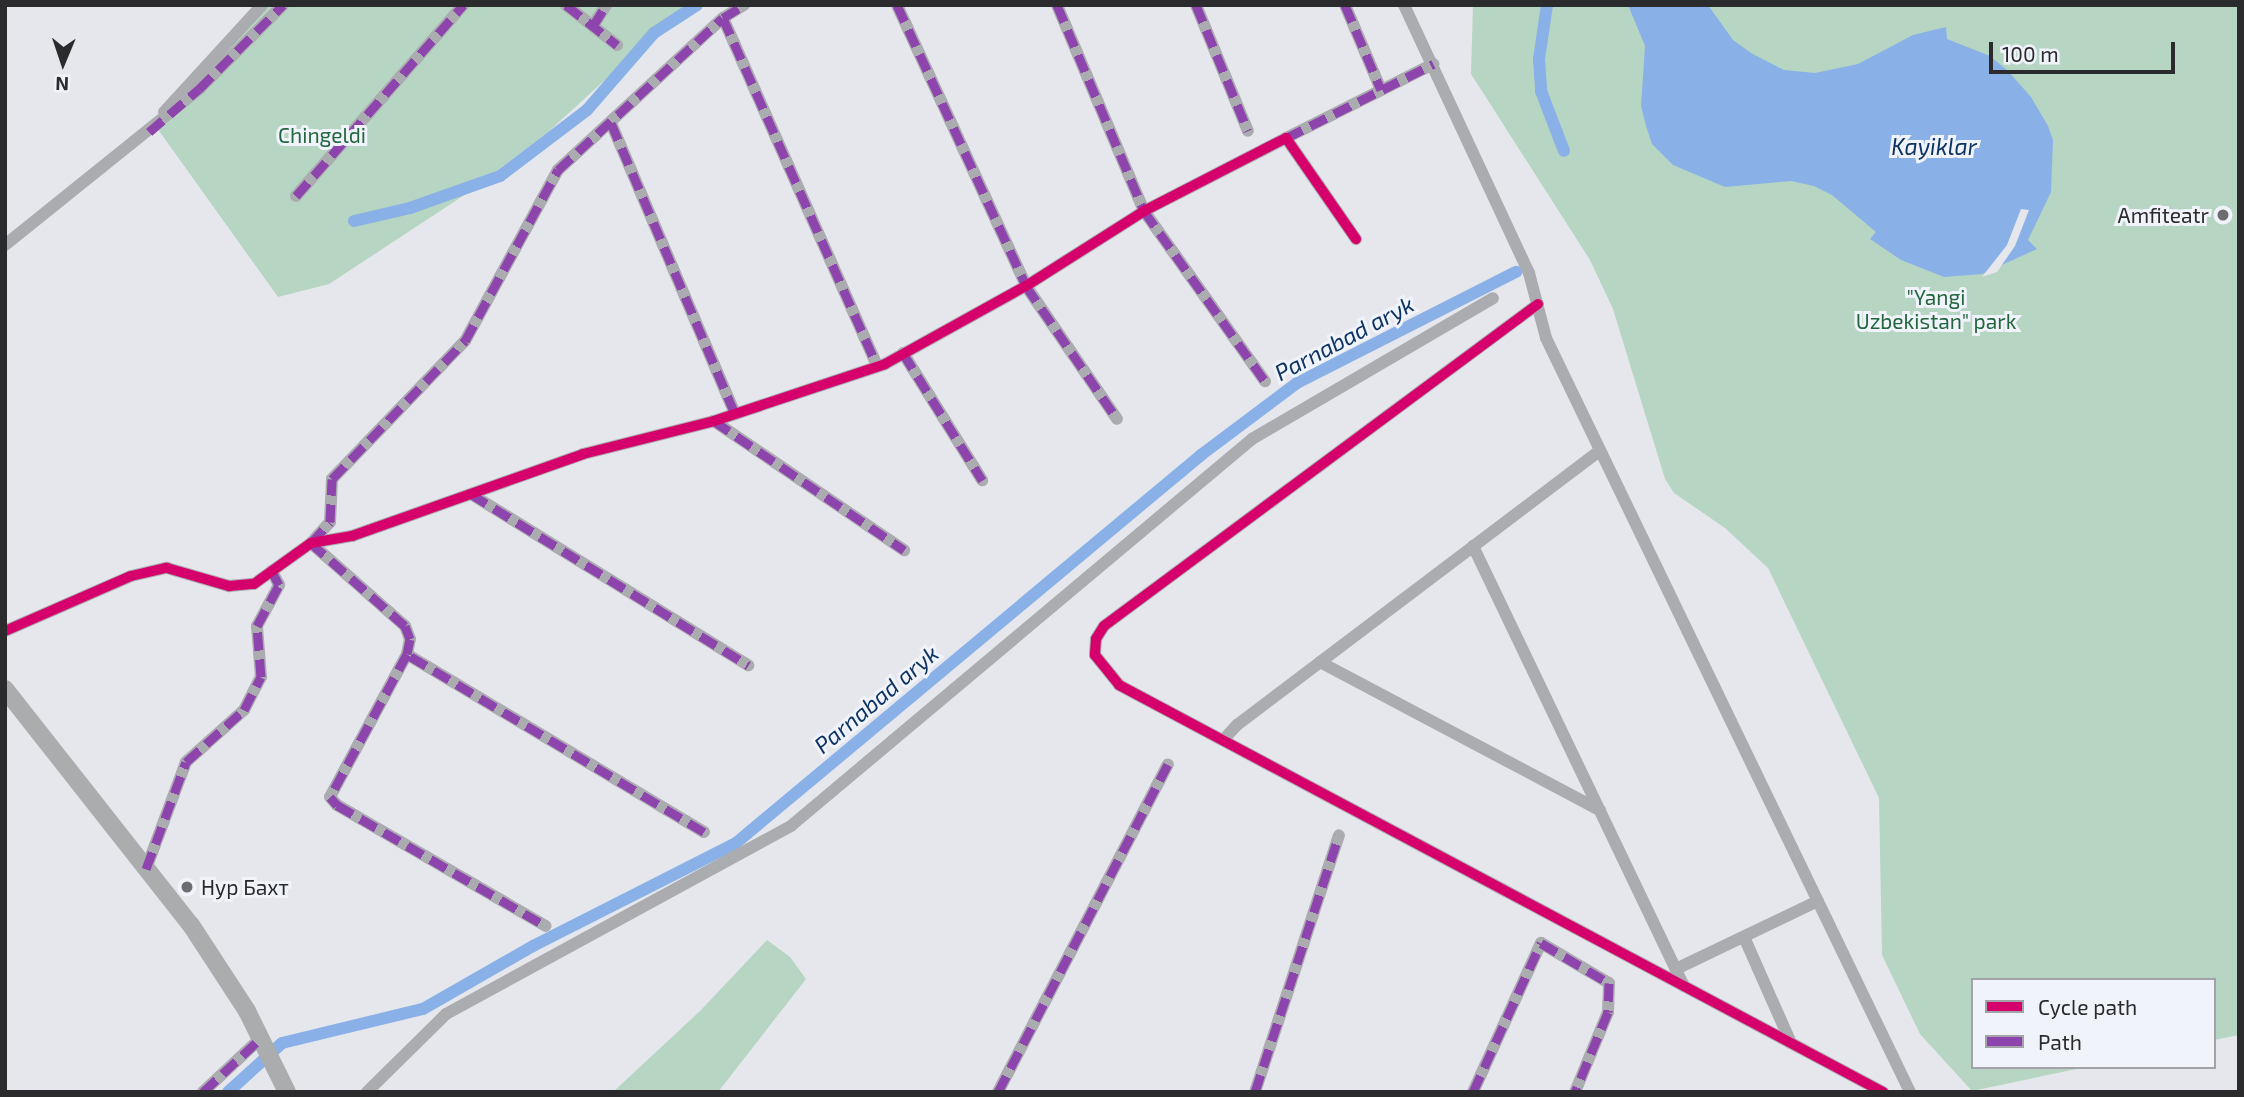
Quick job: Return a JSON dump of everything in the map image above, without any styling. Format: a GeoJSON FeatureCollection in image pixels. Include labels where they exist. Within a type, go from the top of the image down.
{"type":"FeatureCollection","features":[{"type":"Feature","properties":{"kind":"main road"},"geometry":{"type":"LineString","coordinates":[[5,689],[191,925],[261,1038],[286,1092]]}},
{"type":"Feature","properties":{"kind":"street"},"geometry":{"type":"LineString","coordinates":[[149,132],[185,84],[262,5]]}},
{"type":"Feature","properties":{"kind":"street"},"geometry":{"type":"LineString","coordinates":[[5,245],[200,89],[283,5]]}},
{"type":"Feature","properties":{"kind":"street"},"geometry":{"type":"LineString","coordinates":[[296,196],[463,5]]}},
{"type":"Feature","properties":{"kind":"street"},"geometry":{"type":"LineString","coordinates":[[566,5],[617,45]]}},
{"type":"Feature","properties":{"kind":"street"},"geometry":{"type":"LineString","coordinates":[[593,26],[606,5]]}},
{"type":"Feature","properties":{"kind":"street"},"geometry":{"type":"LineString","coordinates":[[5,631],[131,576],[159,569],[172,568],[241,587],[272,571],[311,542],[332,516],[332,479],[466,341],[558,170],[723,18],[744,5]]}},
{"type":"Feature","properties":{"kind":"street"},"geometry":{"type":"LineString","coordinates":[[897,5],[1026,286],[1117,419]]}},
{"type":"Feature","properties":{"kind":"street"},"geometry":{"type":"LineString","coordinates":[[1057,5],[1144,211],[1265,381]]}},
{"type":"Feature","properties":{"kind":"street"},"geometry":{"type":"LineString","coordinates":[[1196,5],[1248,131]]}},
{"type":"Feature","properties":{"kind":"street"},"geometry":{"type":"LineString","coordinates":[[1345,5],[1381,90]]}},
{"type":"Feature","properties":{"kind":"street"},"geometry":{"type":"LineString","coordinates":[[1404,5],[1529,273],[1546,338],[1910,1092]]}},
{"type":"Feature","properties":{"kind":"street"},"geometry":{"type":"LineString","coordinates":[[723,18],[877,366]]}},
{"type":"Feature","properties":{"kind":"street"},"geometry":{"type":"LineString","coordinates":[[311,542],[352,536],[583,454],[714,421],[877,366],[1026,286],[1144,211],[1433,64]]}},
{"type":"Feature","properties":{"kind":"street"},"geometry":{"type":"LineString","coordinates":[[611,123],[735,414]]}},
{"type":"Feature","properties":{"kind":"street"},"geometry":{"type":"LineString","coordinates":[[1286,138],[1356,239]]}},
{"type":"Feature","properties":{"kind":"street"},"geometry":{"type":"LineString","coordinates":[[367,1092],[446,1014],[792,825],[1252,439],[1493,298]]}},
{"type":"Feature","properties":{"kind":"street"},"geometry":{"type":"LineString","coordinates":[[1538,304],[1104,626],[1096,639],[1095,655],[1103,670],[1119,685],[1883,1092]]}},
{"type":"Feature","properties":{"kind":"street"},"geometry":{"type":"LineString","coordinates":[[903,353],[982,480]]}},
{"type":"Feature","properties":{"kind":"street"},"geometry":{"type":"LineString","coordinates":[[714,421],[904,550]]}},
{"type":"Feature","properties":{"kind":"street"},"geometry":{"type":"LineString","coordinates":[[1223,740],[1320,662],[1599,451]]}},
{"type":"Feature","properties":{"kind":"street"},"geometry":{"type":"LineString","coordinates":[[471,494],[748,665]]}},
{"type":"Feature","properties":{"kind":"street"},"geometry":{"type":"LineString","coordinates":[[311,542],[405,626],[410,639],[407,654],[330,797],[337,805],[546,926]]}},
{"type":"Feature","properties":{"kind":"street"},"geometry":{"type":"LineString","coordinates":[[1473,546],[1684,986]]}},
{"type":"Feature","properties":{"kind":"street"},"geometry":{"type":"LineString","coordinates":[[146,869],[186,762],[244,710],[261,677],[257,626],[279,585],[272,571]]}},
{"type":"Feature","properties":{"kind":"street"},"geometry":{"type":"LineString","coordinates":[[407,654],[704,832]]}},
{"type":"Feature","properties":{"kind":"street"},"geometry":{"type":"LineString","coordinates":[[1320,662],[1600,810]]}},
{"type":"Feature","properties":{"kind":"street"},"geometry":{"type":"LineString","coordinates":[[998,1092],[1168,764]]}},
{"type":"Feature","properties":{"kind":"street"},"geometry":{"type":"LineString","coordinates":[[1255,1092],[1339,835]]}},
{"type":"Feature","properties":{"kind":"street"},"geometry":{"type":"LineString","coordinates":[[1676,969],[1818,901]]}},
{"type":"Feature","properties":{"kind":"street"},"geometry":{"type":"LineString","coordinates":[[1744,937],[1791,1043]]}},
{"type":"Feature","properties":{"kind":"street"},"geometry":{"type":"LineString","coordinates":[[1474,1092],[1541,943],[1609,983],[1608,1012],[1575,1092]]}},
{"type":"Feature","properties":{"kind":"street"},"geometry":{"type":"LineString","coordinates":[[203,1092],[261,1038]]}},
{"type":"Feature","properties":{"kind":"green space","name":"Chingeldi"},"geometry":{"type":"Polygon","coordinates":[[[267,5],[687,5],[548,132],[466,194],[329,284],[278,297],[157,128],[267,5]]]}},
{"type":"Feature","properties":{"kind":"green space","name":"\"Yangi Uzbekistan\" park"},"geometry":{"type":"Polygon","coordinates":[[[1473,5],[2239,5],[2239,1035],[2216,1040],[2216,978],[1971,978],[1971,1069],[2076,1069],[1972,1091],[1920,1034],[1882,955],[1879,798],[1768,568],[1725,528],[1674,493],[1665,479],[1613,309],[1590,260],[1471,74],[1473,5]]]}},
{"type":"Feature","properties":{"kind":"green space"},"geometry":{"type":"Polygon","coordinates":[[[767,940],[790,957],[806,979],[718,1092],[613,1092],[700,1011],[767,940]]]}},
{"type":"Feature","properties":{"kind":"water","name":"Kayiklar"},"geometry":{"type":"Polygon","coordinates":[[[1628,5],[1708,5],[1733,40],[1751,53],[1784,70],[1815,73],[1858,64],[1913,35],[1946,27],[1947,39],[1990,56],[2008,71],[2031,97],[2048,126],[2053,140],[2051,192],[2028,240],[2037,249],[1982,274],[1944,277],[1901,260],[1870,239],[1876,232],[1832,195],[1814,186],[1791,181],[1725,187],[1673,165],[1652,144],[1646,126],[1641,106],[1645,46],[1628,5]]]}},
{"type":"Feature","properties":{"kind":"pier"},"geometry":{"type":"Polygon","coordinates":[[[2021,209],[2029,210],[2015,246],[1997,272],[1982,277],[2007,245],[2021,209]]]}},
{"type":"Feature","properties":{"kind":"waterway"},"geometry":{"type":"LineString","coordinates":[[354,221],[410,208],[500,176],[587,110],[654,33],[697,5]]}},
{"type":"Feature","properties":{"kind":"waterway","name":"Parnabad aryk"},"geometry":{"type":"LineString","coordinates":[[1547,5],[1539,59],[1541,91],[1564,151]]}},
{"type":"Feature","properties":{"kind":"waterway","name":"Parnabad aryk"},"geometry":{"type":"LineString","coordinates":[[228,1092],[282,1043],[423,1009],[533,946],[736,843],[1201,455],[1297,383],[1516,272]]}},
{"type":"Feature","properties":{"kind":"marked path"},"geometry":{"type":"LineString","coordinates":[[149,132],[199,89],[283,5]]}},
{"type":"Feature","properties":{"kind":"marked path"},"geometry":{"type":"LineString","coordinates":[[296,196],[463,5]]}},
{"type":"Feature","properties":{"kind":"marked path"},"geometry":{"type":"LineString","coordinates":[[566,5],[617,45]]}},
{"type":"Feature","properties":{"kind":"marked path"},"geometry":{"type":"LineString","coordinates":[[593,26],[606,5]]}},
{"type":"Feature","properties":{"kind":"marked path"},"geometry":{"type":"LineString","coordinates":[[704,832],[407,654],[410,639],[405,626],[311,543],[330,522],[332,479],[465,341],[558,170],[723,18],[744,5]]}},
{"type":"Feature","properties":{"kind":"marked path"},"geometry":{"type":"LineString","coordinates":[[897,5],[1026,286],[1117,419]]}},
{"type":"Feature","properties":{"kind":"marked path"},"geometry":{"type":"LineString","coordinates":[[1057,5],[1144,211],[1265,381]]}},
{"type":"Feature","properties":{"kind":"marked path"},"geometry":{"type":"LineString","coordinates":[[1196,5],[1248,131]]}},
{"type":"Feature","properties":{"kind":"marked path"},"geometry":{"type":"LineString","coordinates":[[1345,5],[1381,90]]}},
{"type":"Feature","properties":{"kind":"marked path"},"geometry":{"type":"LineString","coordinates":[[723,18],[877,366]]}},
{"type":"Feature","properties":{"kind":"marked path"},"geometry":{"type":"LineString","coordinates":[[1286,138],[1433,64]]}},
{"type":"Feature","properties":{"kind":"marked path"},"geometry":{"type":"LineString","coordinates":[[611,123],[735,414]]}},
{"type":"Feature","properties":{"kind":"marked path"},"geometry":{"type":"LineString","coordinates":[[903,353],[982,480]]}},
{"type":"Feature","properties":{"kind":"marked path"},"geometry":{"type":"LineString","coordinates":[[714,421],[904,550]]}},
{"type":"Feature","properties":{"kind":"marked path"},"geometry":{"type":"LineString","coordinates":[[471,494],[748,665]]}},
{"type":"Feature","properties":{"kind":"marked path"},"geometry":{"type":"LineString","coordinates":[[146,869],[186,762],[244,710],[261,677],[257,626],[279,585],[272,571]]}},
{"type":"Feature","properties":{"kind":"marked path"},"geometry":{"type":"LineString","coordinates":[[407,654],[330,797],[337,805],[546,926]]}},
{"type":"Feature","properties":{"kind":"marked path"},"geometry":{"type":"LineString","coordinates":[[998,1092],[1168,764]]}},
{"type":"Feature","properties":{"kind":"marked path"},"geometry":{"type":"LineString","coordinates":[[1255,1092],[1339,835]]}},
{"type":"Feature","properties":{"kind":"marked path"},"geometry":{"type":"LineString","coordinates":[[1473,1092],[1541,943],[1609,983],[1608,1012],[1575,1092]]}},
{"type":"Feature","properties":{"kind":"marked path"},"geometry":{"type":"LineString","coordinates":[[203,1092],[261,1038]]}},
{"type":"Feature","properties":{"kind":"cycle path"},"geometry":{"type":"LineString","coordinates":[[5,631],[131,576],[167,568],[229,586],[254,584],[311,543],[352,536],[583,454],[714,421],[885,364],[1026,286],[1144,211],[1286,138],[1356,239]]}},
{"type":"Feature","properties":{"kind":"cycle path"},"geometry":{"type":"LineString","coordinates":[[1538,304],[1104,626],[1096,639],[1095,655],[1119,685],[1883,1092]]}},
{"type":"Feature","properties":{"kind":"place","name":"Amfiteatr"},"geometry":{"type":"Point","coordinates":[2223,215]}},
{"type":"Feature","properties":{"kind":"place","name":"Нур Бахт"},"geometry":{"type":"Point","coordinates":[187,887]}}]}
